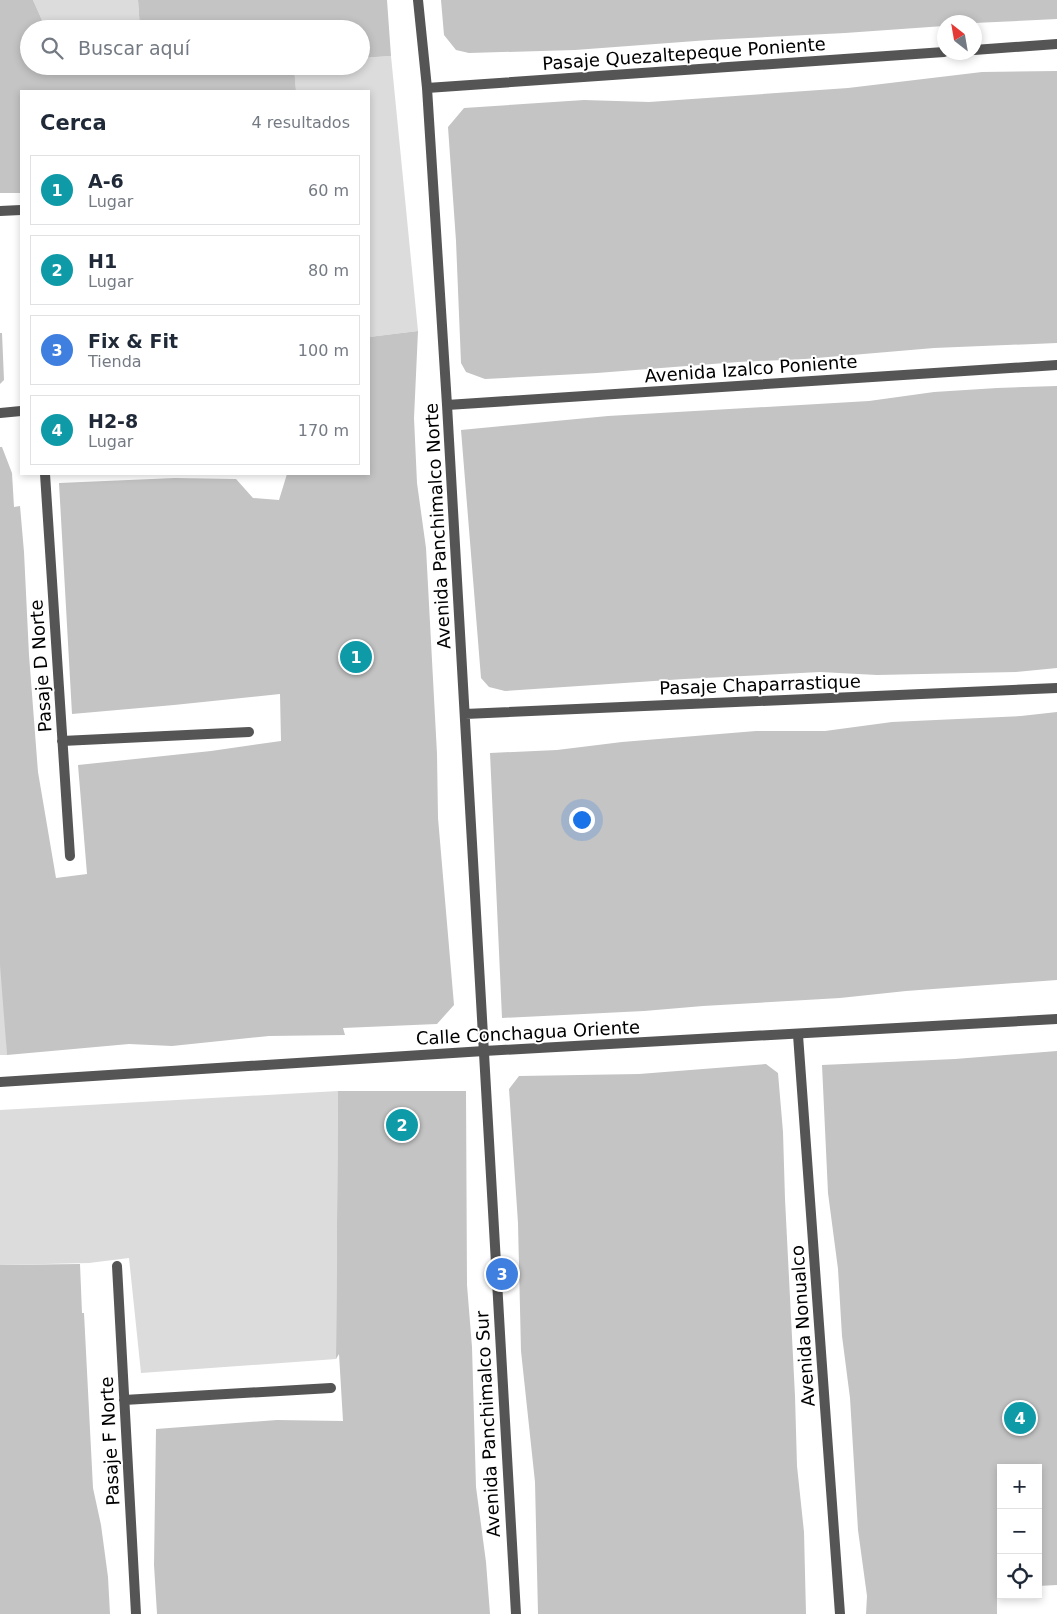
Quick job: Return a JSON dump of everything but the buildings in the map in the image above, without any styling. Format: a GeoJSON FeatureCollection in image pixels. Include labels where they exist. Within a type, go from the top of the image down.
{"type":"FeatureCollection","features":[{"type":"Feature","properties":{"kind":"street","name":"Avenida Panchimalco Norte"},"geometry":{"type":"LineString","coordinates":[[418,0],[426,88],[447,405],[484,1052]]}},
{"type":"Feature","properties":{"kind":"street"},"geometry":{"type":"LineString","coordinates":[[982,49],[1057,44]]}},
{"type":"Feature","properties":{"kind":"street","name":"Pasaje Quezaltepeque Poniente"},"geometry":{"type":"LineString","coordinates":[[426,88],[937,52]]}},
{"type":"Feature","properties":{"kind":"street"},"geometry":{"type":"LineString","coordinates":[[0,211],[20,210]]}},
{"type":"Feature","properties":{"kind":"street","name":"Avenida Izalco Poniente"},"geometry":{"type":"LineString","coordinates":[[447,405],[1057,365]]}},
{"type":"Feature","properties":{"kind":"street"},"geometry":{"type":"LineString","coordinates":[[0,413],[20,411]]}},
{"type":"Feature","properties":{"kind":"street","name":"Pasaje D Norte"},"geometry":{"type":"LineString","coordinates":[[45,475],[70,856]]}},
{"type":"Feature","properties":{"kind":"street","name":"Pasaje Chaparrastique"},"geometry":{"type":"LineString","coordinates":[[465,714],[1057,688]]}},
{"type":"Feature","properties":{"kind":"street"},"geometry":{"type":"LineString","coordinates":[[62,741],[249,732]]}},
{"type":"Feature","properties":{"kind":"street","name":"Calle Conchagua Oriente"},"geometry":{"type":"LineString","coordinates":[[0,1082],[1057,1019]]}},
{"type":"Feature","properties":{"kind":"street","name":"Avenida Nonualco"},"geometry":{"type":"LineString","coordinates":[[798,1035],[840,1614]]}},
{"type":"Feature","properties":{"kind":"street","name":"Avenida Panchimalco Sur"},"geometry":{"type":"LineString","coordinates":[[484,1052],[516,1614]]}},
{"type":"Feature","properties":{"kind":"street","name":"Pasaje F Norte"},"geometry":{"type":"LineString","coordinates":[[117,1266],[136,1614]]}},
{"type":"Feature","properties":{"kind":"street"},"geometry":{"type":"LineString","coordinates":[[124,1400],[332,1388]]}},
{"type":"Feature","properties":{"kind":"shaded area"},"geometry":{"type":"Polygon","coordinates":[[[33,0],[138,0],[139,20],[42,20],[33,0]]]}},
{"type":"Feature","properties":{"kind":"shaded area"},"geometry":{"type":"Polygon","coordinates":[[[391,56],[418,331],[370,337],[370,90],[296,90],[295,75],[370,75],[370,57],[391,56]]]}},
{"type":"Feature","properties":{"kind":"shaded area"},"geometry":{"type":"Polygon","coordinates":[[[0,888],[2,888],[7,1055],[0,1055],[0,888]]]}},
{"type":"Feature","properties":{"kind":"shaded area"},"geometry":{"type":"Polygon","coordinates":[[[338,1091],[336,1359],[141,1373],[129,1258],[89,1263],[0,1265],[0,1110],[338,1091]]]}},
{"type":"Feature","properties":{"kind":"place","name":"A-6"},"geometry":{"type":"Point","coordinates":[356,657]}},
{"type":"Feature","properties":{"kind":"place","name":"H1"},"geometry":{"type":"Point","coordinates":[402,1125]}},
{"type":"Feature","properties":{"kind":"place","name":"Fix & Fit"},"geometry":{"type":"Point","coordinates":[502,1274]}},
{"type":"Feature","properties":{"kind":"place","name":"H2-8"},"geometry":{"type":"Point","coordinates":[1020,1418]}}]}
